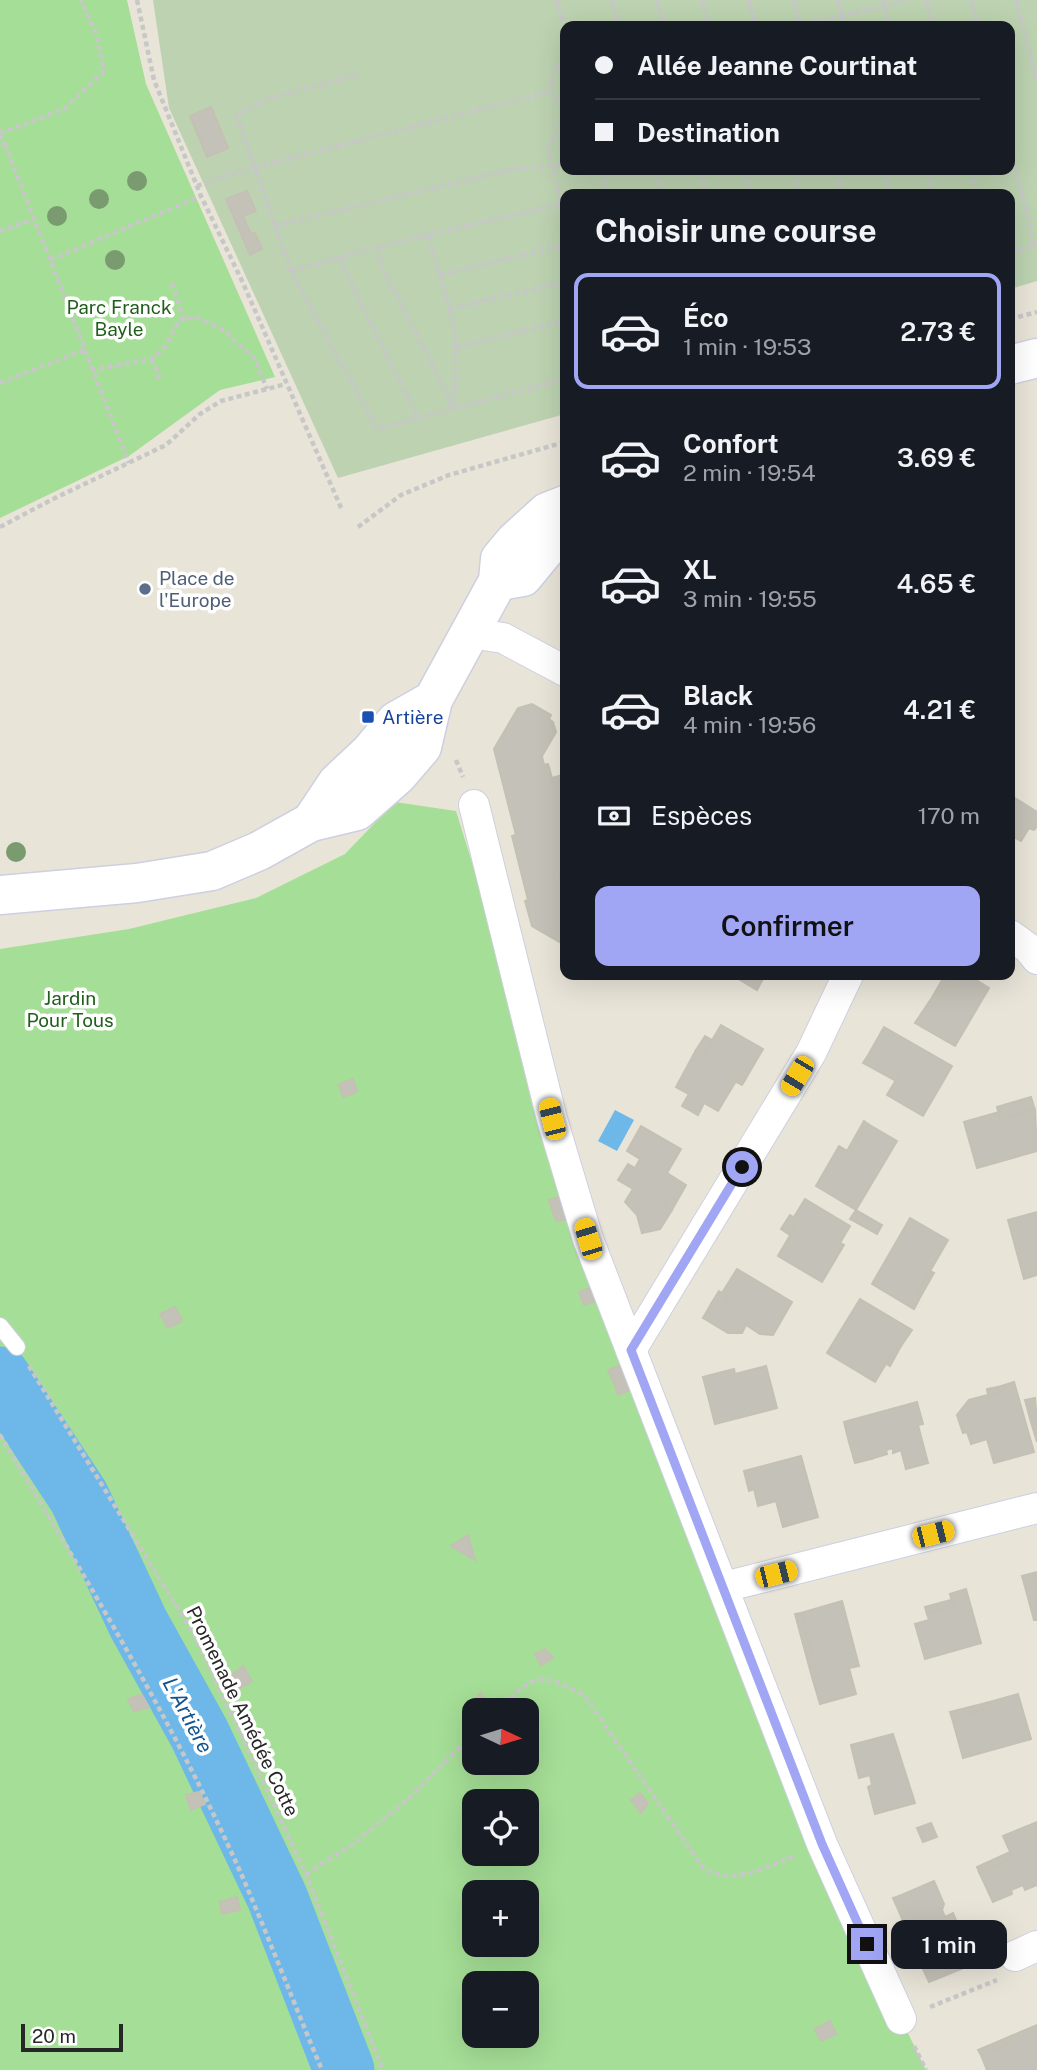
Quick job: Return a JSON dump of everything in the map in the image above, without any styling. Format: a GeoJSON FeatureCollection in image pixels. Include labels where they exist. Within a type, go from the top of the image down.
{"type":"FeatureCollection","features":[{"type":"Feature","properties":{"kind":"main road"},"geometry":{"type":"LineString","coordinates":[[1015,364],[1037,358]]}},
{"type":"Feature","properties":{"kind":"main road"},"geometry":{"type":"LineString","coordinates":[[0,895],[137,883],[212,871],[259,851],[311,822],[337,783],[396,721],[433,700],[498,582],[500,559],[515,541],[547,512],[560,507]]}},
{"type":"Feature","properties":{"kind":"main road"},"geometry":{"type":"LineString","coordinates":[[498,582],[523,577],[560,532]]}},
{"type":"Feature","properties":{"kind":"street"},"geometry":{"type":"LineString","coordinates":[[470,633],[503,638],[560,668]]}},
{"type":"Feature","properties":{"kind":"street"},"geometry":{"type":"LineString","coordinates":[[474,805],[552,1119],[588,1239],[822,1844],[901,2019]]}},
{"type":"Feature","properties":{"kind":"street"},"geometry":{"type":"LineString","coordinates":[[1015,938],[1037,958]]}},
{"type":"Feature","properties":{"kind":"street"},"geometry":{"type":"LineString","coordinates":[[631,1350],[811,1053],[846,980]]}},
{"type":"Feature","properties":{"kind":"street"},"geometry":{"type":"LineString","coordinates":[[724,1587],[1037,1508]]}},
{"type":"Feature","properties":{"kind":"lane"},"geometry":{"type":"LineString","coordinates":[[0,1326],[17,1347]]}},
{"type":"Feature","properties":{"kind":"path"},"geometry":{"type":"LineString","coordinates":[[81,0],[97,36],[104,71],[64,109],[0,134],[2,145],[129,463]]}},
{"type":"Feature","properties":{"kind":"path"},"geometry":{"type":"LineString","coordinates":[[137,0],[155,80],[201,196],[243,283],[342,510]]}},
{"type":"Feature","properties":{"kind":"path"},"geometry":{"type":"LineString","coordinates":[[557,0],[562,21]]}},
{"type":"Feature","properties":{"kind":"path"},"geometry":{"type":"LineString","coordinates":[[612,0],[618,21]]}},
{"type":"Feature","properties":{"kind":"path"},"geometry":{"type":"LineString","coordinates":[[657,0],[663,21]]}},
{"type":"Feature","properties":{"kind":"path"},"geometry":{"type":"LineString","coordinates":[[702,0],[707,21]]}},
{"type":"Feature","properties":{"kind":"path"},"geometry":{"type":"LineString","coordinates":[[749,0],[755,21]]}},
{"type":"Feature","properties":{"kind":"path"},"geometry":{"type":"LineString","coordinates":[[794,0],[799,21]]}},
{"type":"Feature","properties":{"kind":"path"},"geometry":{"type":"LineString","coordinates":[[838,0],[844,21]]}},
{"type":"Feature","properties":{"kind":"path"},"geometry":{"type":"LineString","coordinates":[[821,21],[884,3],[908,0]]}},
{"type":"Feature","properties":{"kind":"path"},"geometry":{"type":"LineString","coordinates":[[926,0],[932,21]]}},
{"type":"Feature","properties":{"kind":"path"},"geometry":{"type":"LineString","coordinates":[[971,0],[977,21]]}},
{"type":"Feature","properties":{"kind":"path"},"geometry":{"type":"LineString","coordinates":[[1016,0],[1037,82]]}},
{"type":"Feature","properties":{"kind":"path"},"geometry":{"type":"LineString","coordinates":[[884,3],[888,21]]}},
{"type":"Feature","properties":{"kind":"path"},"geometry":{"type":"LineString","coordinates":[[560,65],[552,74],[551,91],[560,104]]}},
{"type":"Feature","properties":{"kind":"path"},"geometry":{"type":"LineString","coordinates":[[357,75],[267,99],[236,115],[291,271],[377,429],[560,380]]}},
{"type":"Feature","properties":{"kind":"path"},"geometry":{"type":"LineString","coordinates":[[197,186],[253,168],[551,91]]}},
{"type":"Feature","properties":{"kind":"path"},"geometry":{"type":"LineString","coordinates":[[560,126],[548,149],[560,200]]}},
{"type":"Feature","properties":{"kind":"path"},"geometry":{"type":"LineString","coordinates":[[274,226],[514,169],[560,164]]}},
{"type":"Feature","properties":{"kind":"path"},"geometry":{"type":"LineString","coordinates":[[1015,168],[1036,246],[1015,252]]}},
{"type":"Feature","properties":{"kind":"path"},"geometry":{"type":"LineString","coordinates":[[50,260],[201,196]]}},
{"type":"Feature","properties":{"kind":"path"},"geometry":{"type":"LineString","coordinates":[[291,271],[377,247],[560,204]]}},
{"type":"Feature","properties":{"kind":"path"},"geometry":{"type":"LineString","coordinates":[[0,231],[33,219]]}},
{"type":"Feature","properties":{"kind":"path"},"geometry":{"type":"LineString","coordinates":[[428,235],[456,334],[454,408]]}},
{"type":"Feature","properties":{"kind":"path"},"geometry":{"type":"LineString","coordinates":[[440,275],[560,246]]}},
{"type":"Feature","properties":{"kind":"path"},"geometry":{"type":"LineString","coordinates":[[377,247],[380,263],[454,408]]}},
{"type":"Feature","properties":{"kind":"path"},"geometry":{"type":"LineString","coordinates":[[340,258],[418,418]]}},
{"type":"Feature","properties":{"kind":"path"},"geometry":{"type":"LineString","coordinates":[[173,283],[184,319]]}},
{"type":"Feature","properties":{"kind":"path"},"geometry":{"type":"LineString","coordinates":[[449,309],[560,283]]}},
{"type":"Feature","properties":{"kind":"path"},"geometry":{"type":"LineString","coordinates":[[1015,318],[1037,312]]}},
{"type":"Feature","properties":{"kind":"path"},"geometry":{"type":"LineString","coordinates":[[91,370],[151,359],[165,347],[179,320],[196,317],[222,329],[255,359],[267,389]]}},
{"type":"Feature","properties":{"kind":"path"},"geometry":{"type":"LineString","coordinates":[[456,347],[560,322]]}},
{"type":"Feature","properties":{"kind":"path"},"geometry":{"type":"LineString","coordinates":[[0,383],[83,350]]}},
{"type":"Feature","properties":{"kind":"path"},"geometry":{"type":"LineString","coordinates":[[151,359],[158,372],[159,382]]}},
{"type":"Feature","properties":{"kind":"path"},"geometry":{"type":"LineString","coordinates":[[0,527],[166,445],[200,414],[221,401],[286,384]]}},
{"type":"Feature","properties":{"kind":"path"},"geometry":{"type":"LineString","coordinates":[[358,527],[401,495],[449,475],[560,443]]}},
{"type":"Feature","properties":{"kind":"path","name":"Promenade Amédée Cotte"},"geometry":{"type":"LineString","coordinates":[[17,1347],[194,1635],[306,1874],[383,2070]]}},
{"type":"Feature","properties":{"kind":"path"},"geometry":{"type":"LineString","coordinates":[[0,1435],[137,1669],[186,1762],[243,1879],[322,2070]]}},
{"type":"Feature","properties":{"kind":"path"},"geometry":{"type":"LineString","coordinates":[[511,1698],[528,1682],[542,1679],[556,1680],[585,1696],[703,1868],[715,1876],[733,1876],[762,1869],[822,1844]]}},
{"type":"Feature","properties":{"kind":"path"},"geometry":{"type":"LineString","coordinates":[[306,1874],[352,1845],[409,1798],[462,1745]]}},
{"type":"Feature","properties":{"kind":"path"},"geometry":{"type":"LineString","coordinates":[[901,2019],[1018,1971],[1026,1951]]}},
{"type":"Feature","properties":{"kind":"green space","name":"Parc Franck Bayle"},"geometry":{"type":"Polygon","coordinates":[[[0,0],[127,0],[146,84],[275,377],[220,390],[129,456],[0,518],[0,0]]]}},
{"type":"Feature","properties":{"kind":"green space"},"geometry":{"type":"Polygon","coordinates":[[[153,0],[1037,0],[1037,281],[1015,288],[1015,189],[560,189],[560,415],[338,478],[169,108],[153,0]]]}},
{"type":"Feature","properties":{"kind":"green space","name":"Jardin Pour Tous"},"geometry":{"type":"Polygon","coordinates":[[[395,802],[456,811],[552,1119],[901,2019],[926,2070],[0,2070],[0,949],[129,929],[256,898],[345,854],[395,802]]]}},
{"type":"Feature","properties":{"kind":"water"},"geometry":{"type":"Polygon","coordinates":[[[615,1110],[634,1120],[617,1151],[598,1141],[615,1110]]]}},
{"type":"Feature","properties":{"kind":"building"},"geometry":{"type":"Polygon","coordinates":[[[211,107],[228,148],[207,157],[190,116],[211,107]]]}},
{"type":"Feature","properties":{"kind":"building"},"geometry":{"type":"Polygon","coordinates":[[[247,191],[256,211],[243,216],[262,249],[250,255],[226,199],[247,191]]]}},
{"type":"Feature","properties":{"kind":"building"},"geometry":{"type":"Polygon","coordinates":[[[532,704],[551,715],[549,719],[556,732],[542,756],[544,765],[548,764],[552,778],[560,776],[560,942],[532,926],[512,836],[516,835],[494,749],[518,708],[532,704]]]}},
{"type":"Feature","properties":{"kind":"building"},"geometry":{"type":"Polygon","coordinates":[[[1015,798],[1037,812],[1037,826],[1034,830],[1029,828],[1021,841],[1015,838],[1015,798]]]}},
{"type":"Feature","properties":{"kind":"building"},"geometry":{"type":"Polygon","coordinates":[[[740,980],[762,980],[757,990],[740,980]]]}},
{"type":"Feature","properties":{"kind":"building"},"geometry":{"type":"Polygon","coordinates":[[[942,980],[948,980],[938,999],[933,996],[942,980]]]}},
{"type":"Feature","properties":{"kind":"building"},"geometry":{"type":"Polygon","coordinates":[[[948,980],[976,980],[989,988],[955,1046],[915,1023],[933,996],[938,999],[948,980]]]}},
{"type":"Feature","properties":{"kind":"building"},"geometry":{"type":"Polygon","coordinates":[[[721,1025],[763,1049],[745,1080],[734,1074],[731,1079],[736,1081],[718,1111],[704,1103],[698,1115],[682,1106],[689,1094],[676,1087],[696,1050],[704,1054],[721,1025]]]}},
{"type":"Feature","properties":{"kind":"building"},"geometry":{"type":"Polygon","coordinates":[[[884,1027],[952,1066],[923,1116],[887,1095],[899,1075],[867,1057],[884,1027]]]}},
{"type":"Feature","properties":{"kind":"building"},"geometry":{"type":"Polygon","coordinates":[[[705,1036],[712,1040],[704,1054],[696,1050],[705,1036]]]}},
{"type":"Feature","properties":{"kind":"building"},"geometry":{"type":"Polygon","coordinates":[[[867,1057],[899,1075],[896,1081],[863,1063],[867,1057]]]}},
{"type":"Feature","properties":{"kind":"building"},"geometry":{"type":"Polygon","coordinates":[[[734,1074],[745,1080],[742,1085],[731,1079],[734,1074]]]}},
{"type":"Feature","properties":{"kind":"building"},"geometry":{"type":"Polygon","coordinates":[[[353,1079],[357,1092],[343,1097],[339,1084],[353,1079]]]}},
{"type":"Feature","properties":{"kind":"building"},"geometry":{"type":"Polygon","coordinates":[[[1031,1097],[1035,1110],[1000,1119],[997,1107],[1031,1097]]]}},
{"type":"Feature","properties":{"kind":"building"},"geometry":{"type":"Polygon","coordinates":[[[1035,1110],[1037,1151],[977,1168],[964,1122],[999,1112],[1000,1119],[1035,1110]]]}},
{"type":"Feature","properties":{"kind":"building"},"geometry":{"type":"Polygon","coordinates":[[[864,1121],[868,1124],[851,1153],[847,1151],[864,1121]]]}},
{"type":"Feature","properties":{"kind":"building"},"geometry":{"type":"Polygon","coordinates":[[[868,1124],[897,1141],[856,1210],[816,1186],[839,1146],[851,1153],[868,1124]]]}},
{"type":"Feature","properties":{"kind":"building"},"geometry":{"type":"Polygon","coordinates":[[[641,1126],[681,1149],[667,1173],[686,1185],[677,1201],[670,1197],[665,1206],[672,1210],[660,1229],[642,1233],[637,1215],[625,1202],[633,1189],[618,1180],[628,1164],[635,1168],[640,1159],[627,1151],[641,1126]]]}},
{"type":"Feature","properties":{"kind":"building"},"geometry":{"type":"Polygon","coordinates":[[[563,1195],[567,1208],[553,1213],[549,1200],[563,1195]]]}},
{"type":"Feature","properties":{"kind":"building"},"geometry":{"type":"Polygon","coordinates":[[[670,1197],[677,1201],[672,1210],[665,1206],[670,1197]]]}},
{"type":"Feature","properties":{"kind":"building"},"geometry":{"type":"Polygon","coordinates":[[[805,1199],[850,1226],[840,1243],[844,1245],[822,1282],[778,1256],[799,1220],[794,1217],[805,1199]]]}},
{"type":"Feature","properties":{"kind":"building"},"geometry":{"type":"Polygon","coordinates":[[[567,1208],[570,1219],[556,1221],[553,1213],[567,1208]]]}},
{"type":"Feature","properties":{"kind":"building"},"geometry":{"type":"Polygon","coordinates":[[[856,1210],[882,1225],[877,1234],[850,1219],[856,1210]]]}},
{"type":"Feature","properties":{"kind":"building"},"geometry":{"type":"Polygon","coordinates":[[[1037,1212],[1037,1275],[1024,1279],[1008,1220],[1037,1212]]]}},
{"type":"Feature","properties":{"kind":"building"},"geometry":{"type":"Polygon","coordinates":[[[790,1215],[799,1220],[790,1235],[781,1229],[790,1215]]]}},
{"type":"Feature","properties":{"kind":"building"},"geometry":{"type":"Polygon","coordinates":[[[910,1218],[948,1240],[918,1292],[922,1294],[914,1309],[872,1284],[910,1218]]]}},
{"type":"Feature","properties":{"kind":"building"},"geometry":{"type":"Polygon","coordinates":[[[737,1269],[792,1302],[773,1335],[760,1334],[746,1325],[742,1333],[728,1333],[703,1318],[711,1304],[722,1310],[729,1297],[722,1293],[737,1269]]]}},
{"type":"Feature","properties":{"kind":"building"},"geometry":{"type":"Polygon","coordinates":[[[930,1271],[934,1273],[922,1294],[918,1292],[930,1271]]]}},
{"type":"Feature","properties":{"kind":"building"},"geometry":{"type":"Polygon","coordinates":[[[593,1287],[599,1300],[584,1305],[579,1292],[593,1287]]]}},
{"type":"Feature","properties":{"kind":"building"},"geometry":{"type":"Polygon","coordinates":[[[719,1291],[729,1297],[722,1310],[711,1304],[719,1291]]]}},
{"type":"Feature","properties":{"kind":"building"},"geometry":{"type":"Polygon","coordinates":[[[860,1299],[912,1330],[901,1346],[898,1344],[875,1382],[827,1353],[860,1299]]]}},
{"type":"Feature","properties":{"kind":"building"},"geometry":{"type":"Polygon","coordinates":[[[175,1307],[182,1321],[168,1328],[160,1314],[175,1307]]]}},
{"type":"Feature","properties":{"kind":"building"},"geometry":{"type":"Polygon","coordinates":[[[898,1344],[901,1346],[890,1366],[885,1363],[898,1344]]]}},
{"type":"Feature","properties":{"kind":"building"},"geometry":{"type":"Polygon","coordinates":[[[624,1364],[629,1378],[614,1383],[608,1370],[624,1364]]]}},
{"type":"Feature","properties":{"kind":"building"},"geometry":{"type":"Polygon","coordinates":[[[766,1366],[777,1408],[715,1424],[703,1377],[734,1369],[735,1374],[766,1366]]]}},
{"type":"Feature","properties":{"kind":"building"},"geometry":{"type":"Polygon","coordinates":[[[629,1378],[634,1388],[618,1395],[614,1383],[629,1378]]]}},
{"type":"Feature","properties":{"kind":"building"},"geometry":{"type":"Polygon","coordinates":[[[1014,1382],[1034,1452],[994,1463],[987,1439],[971,1444],[967,1432],[963,1433],[957,1415],[969,1400],[999,1392],[998,1387],[1014,1382]]]}},
{"type":"Feature","properties":{"kind":"building"},"geometry":{"type":"Polygon","coordinates":[[[998,1387],[999,1392],[988,1395],[987,1389],[998,1387]]]}},
{"type":"Feature","properties":{"kind":"building"},"geometry":{"type":"Polygon","coordinates":[[[1035,1398],[1037,1421],[1031,1422],[1025,1400],[1035,1398]]]}},
{"type":"Feature","properties":{"kind":"building"},"geometry":{"type":"Polygon","coordinates":[[[917,1402],[923,1424],[918,1425],[928,1463],[906,1469],[901,1450],[893,1453],[893,1448],[886,1450],[887,1454],[871,1459],[860,1451],[856,1440],[849,1442],[844,1422],[917,1402]]]}},
{"type":"Feature","properties":{"kind":"building"},"geometry":{"type":"Polygon","coordinates":[[[1037,1421],[1037,1442],[1031,1422],[1037,1421]]]}},
{"type":"Feature","properties":{"kind":"building"},"geometry":{"type":"Polygon","coordinates":[[[856,1440],[860,1451],[871,1459],[855,1463],[849,1442],[856,1440]]]}},
{"type":"Feature","properties":{"kind":"building"},"geometry":{"type":"Polygon","coordinates":[[[801,1456],[818,1517],[783,1527],[776,1501],[758,1506],[754,1489],[749,1491],[744,1471],[801,1456]]]}},
{"type":"Feature","properties":{"kind":"building"},"geometry":{"type":"Polygon","coordinates":[[[468,1535],[475,1560],[451,1546],[468,1535]]]}},
{"type":"Feature","properties":{"kind":"building"},"geometry":{"type":"Polygon","coordinates":[[[1037,1572],[1037,1579],[1024,1583],[1022,1576],[1037,1572]]]}},
{"type":"Feature","properties":{"kind":"building"},"geometry":{"type":"Polygon","coordinates":[[[1037,1579],[1037,1620],[1034,1620],[1024,1583],[1037,1579]]]}},
{"type":"Feature","properties":{"kind":"building"},"geometry":{"type":"Polygon","coordinates":[[[966,1589],[981,1643],[925,1659],[915,1624],[929,1620],[927,1614],[953,1606],[950,1594],[966,1589]]]}},
{"type":"Feature","properties":{"kind":"building"},"geometry":{"type":"Polygon","coordinates":[[[951,1600],[953,1606],[927,1614],[925,1607],[951,1600]]]}},
{"type":"Feature","properties":{"kind":"building"},"geometry":{"type":"Polygon","coordinates":[[[842,1601],[859,1666],[849,1668],[856,1694],[820,1704],[812,1677],[818,1676],[801,1613],[842,1601]]]}},
{"type":"Feature","properties":{"kind":"building"},"geometry":{"type":"Polygon","coordinates":[[[801,1613],[818,1676],[812,1677],[795,1614],[801,1613]]]}},
{"type":"Feature","properties":{"kind":"building"},"geometry":{"type":"Polygon","coordinates":[[[545,1649],[553,1658],[541,1665],[535,1654],[545,1649]]]}},
{"type":"Feature","properties":{"kind":"building"},"geometry":{"type":"Polygon","coordinates":[[[243,1666],[252,1681],[236,1691],[230,1677],[243,1666]]]}},
{"type":"Feature","properties":{"kind":"building"},"geometry":{"type":"Polygon","coordinates":[[[1018,1694],[1031,1739],[963,1758],[952,1718],[987,1708],[986,1703],[1018,1694]]]}},
{"type":"Feature","properties":{"kind":"building"},"geometry":{"type":"Polygon","coordinates":[[[142,1695],[149,1707],[134,1711],[128,1699],[142,1695]]]}},
{"type":"Feature","properties":{"kind":"building"},"geometry":{"type":"Polygon","coordinates":[[[986,1703],[987,1708],[952,1718],[950,1712],[986,1703]]]}},
{"type":"Feature","properties":{"kind":"building"},"geometry":{"type":"Polygon","coordinates":[[[893,1734],[915,1803],[875,1814],[868,1787],[872,1785],[870,1775],[859,1778],[851,1745],[893,1734]]]}},
{"type":"Feature","properties":{"kind":"building"},"geometry":{"type":"Polygon","coordinates":[[[199,1792],[205,1804],[191,1810],[186,1795],[199,1792]]]}},
{"type":"Feature","properties":{"kind":"building"},"geometry":{"type":"Polygon","coordinates":[[[640,1793],[648,1803],[641,1813],[631,1800],[640,1793]]]}},
{"type":"Feature","properties":{"kind":"building"},"geometry":{"type":"Polygon","coordinates":[[[1037,1822],[1037,1885],[1025,1890],[1023,1885],[1011,1890],[1012,1894],[993,1902],[979,1872],[1013,1858],[1003,1836],[1037,1822]]]}},
{"type":"Feature","properties":{"kind":"building"},"geometry":{"type":"Polygon","coordinates":[[[931,1823],[937,1837],[923,1842],[917,1828],[931,1823]]]}},
{"type":"Feature","properties":{"kind":"building"},"geometry":{"type":"Polygon","coordinates":[[[1010,1852],[1013,1858],[979,1872],[977,1867],[1010,1852]]]}},
{"type":"Feature","properties":{"kind":"building"},"geometry":{"type":"Polygon","coordinates":[[[934,1881],[944,1904],[942,1910],[945,1917],[953,1913],[968,1948],[963,1950],[969,1966],[929,1982],[922,1967],[928,1964],[914,1931],[908,1934],[901,1916],[906,1914],[899,1896],[934,1881]]]}},
{"type":"Feature","properties":{"kind":"building"},"geometry":{"type":"Polygon","coordinates":[[[899,1896],[906,1914],[901,1916],[893,1898],[899,1896]]]}},
{"type":"Feature","properties":{"kind":"building"},"geometry":{"type":"Polygon","coordinates":[[[237,1897],[240,1910],[222,1914],[220,1902],[237,1897]]]}},
{"type":"Feature","properties":{"kind":"building"},"geometry":{"type":"Polygon","coordinates":[[[830,2021],[836,2034],[821,2041],[815,2029],[830,2021]]]}},
{"type":"Feature","properties":{"kind":"building"},"geometry":{"type":"Polygon","coordinates":[[[1037,2025],[1037,2070],[987,2070],[981,2055],[1013,2041],[1011,2036],[1037,2025]]]}},
{"type":"Feature","properties":{"kind":"building"},"geometry":{"type":"Polygon","coordinates":[[[1011,2036],[1013,2041],[981,2055],[978,2050],[1011,2036]]]}},
{"type":"Feature","properties":{"kind":"waterway","name":"L'Artière"},"geometry":{"type":"LineString","coordinates":[[0,1377],[79,1497],[138,1623],[199,1733],[277,1897],[344,2070]]}},
{"type":"Feature","properties":{"kind":"place","name":"Place de l'Europe"},"geometry":{"type":"Point","coordinates":[145,589]}},
{"type":"Feature","properties":{"kind":"place","name":"Artière"},"geometry":{"type":"Point","coordinates":[368,717]}},
{"type":"Feature","properties":{"kind":"route"},"geometry":{"type":"LineString","coordinates":[[742,1167],[631,1350],[822,1844],[867,1944]]}}]}
